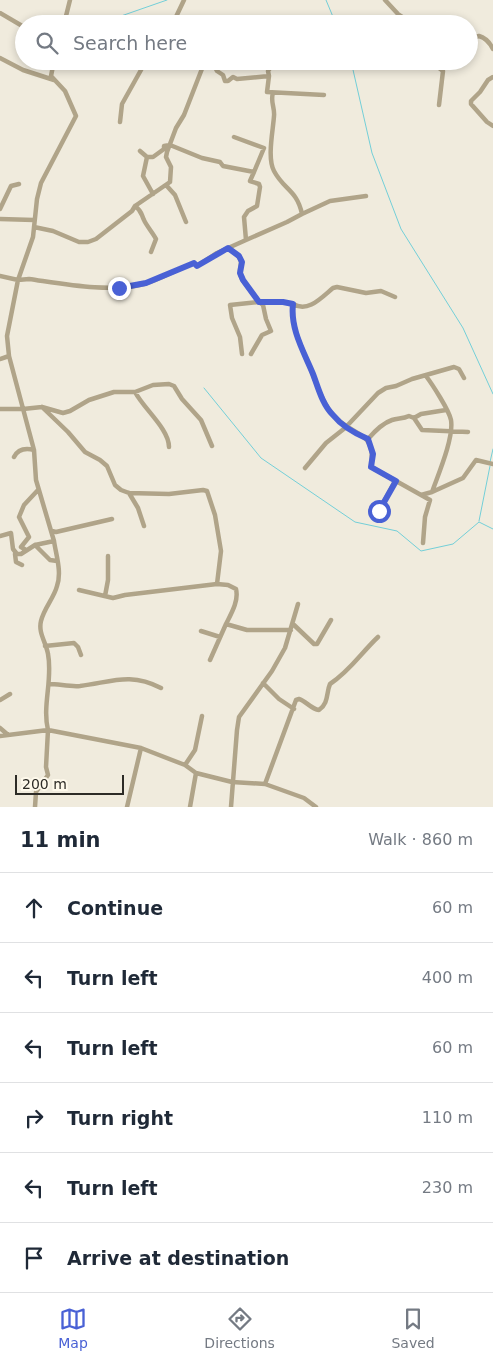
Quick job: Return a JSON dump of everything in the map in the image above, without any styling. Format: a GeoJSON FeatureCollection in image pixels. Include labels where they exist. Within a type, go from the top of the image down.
{"type":"FeatureCollection","features":[{"type":"Feature","properties":{"kind":"street"},"geometry":{"type":"LineString","coordinates":[[66,15],[70,0]]}},
{"type":"Feature","properties":{"kind":"street"},"geometry":{"type":"LineString","coordinates":[[176,15],[184,0]]}},
{"type":"Feature","properties":{"kind":"street"},"geometry":{"type":"LineString","coordinates":[[385,0],[400,15]]}},
{"type":"Feature","properties":{"kind":"street"},"geometry":{"type":"LineString","coordinates":[[0,13],[15,22]]}},
{"type":"Feature","properties":{"kind":"street"},"geometry":{"type":"LineString","coordinates":[[478,37],[484,37],[493,49]]}},
{"type":"Feature","properties":{"kind":"street"},"geometry":{"type":"LineString","coordinates":[[0,58],[15,66]]}},
{"type":"Feature","properties":{"kind":"street"},"geometry":{"type":"LineString","coordinates":[[23,70],[54,80]]}},
{"type":"Feature","properties":{"kind":"street"},"geometry":{"type":"LineString","coordinates":[[35,807],[36,792],[48,774],[46,767],[48,730],[46,723],[49,684],[48,654],[40,630],[40,621],[57,586],[60,574],[52,531],[38,490],[34,450],[9,356],[7,336],[18,280],[33,237],[37,199],[42,184],[76,116],[65,91],[51,76],[52,70]]}},
{"type":"Feature","properties":{"kind":"street"},"geometry":{"type":"LineString","coordinates":[[120,122],[122,104],[141,70]]}},
{"type":"Feature","properties":{"kind":"street"},"geometry":{"type":"LineString","coordinates":[[34,227],[53,231],[78,242],[88,242],[170,182],[171,167],[166,157],[176,128],[184,115],[202,70]]}},
{"type":"Feature","properties":{"kind":"street"},"geometry":{"type":"LineString","coordinates":[[216,70],[228,81],[233,77],[237,79],[269,76]]}},
{"type":"Feature","properties":{"kind":"street"},"geometry":{"type":"LineString","coordinates":[[269,70],[267,92],[324,95]]}},
{"type":"Feature","properties":{"kind":"street"},"geometry":{"type":"LineString","coordinates":[[439,105],[442,70]]}},
{"type":"Feature","properties":{"kind":"street"},"geometry":{"type":"LineString","coordinates":[[493,77],[488,80],[471,101],[471,104],[493,126]]}},
{"type":"Feature","properties":{"kind":"street"},"geometry":{"type":"LineString","coordinates":[[273,93],[271,98],[274,106],[271,133],[272,163],[274,171],[299,200],[302,214]]}},
{"type":"Feature","properties":{"kind":"street"},"geometry":{"type":"LineString","coordinates":[[234,137],[264,148],[250,181],[259,184],[259,202],[244,217],[246,240]]}},
{"type":"Feature","properties":{"kind":"street"},"geometry":{"type":"LineString","coordinates":[[140,151],[147,157],[153,157],[164,149],[164,146],[170,145],[202,158],[220,162],[223,166],[254,172]]}},
{"type":"Feature","properties":{"kind":"street"},"geometry":{"type":"LineString","coordinates":[[147,157],[143,176],[153,194]]}},
{"type":"Feature","properties":{"kind":"street"},"geometry":{"type":"LineString","coordinates":[[0,209],[11,186],[18,184]]}},
{"type":"Feature","properties":{"kind":"street"},"geometry":{"type":"LineString","coordinates":[[166,185],[174,195],[186,222]]}},
{"type":"Feature","properties":{"kind":"street"},"geometry":{"type":"LineString","coordinates":[[0,276],[18,280],[29,278],[99,287],[136,286],[194,263],[197,266],[228,248],[330,201],[366,196]]}},
{"type":"Feature","properties":{"kind":"street"},"geometry":{"type":"LineString","coordinates":[[135,206],[143,214],[144,221],[156,239],[151,252]]}},
{"type":"Feature","properties":{"kind":"street"},"geometry":{"type":"LineString","coordinates":[[0,219],[34,220]]}},
{"type":"Feature","properties":{"kind":"street"},"geometry":{"type":"LineString","coordinates":[[228,248],[239,256],[242,262],[240,273],[243,280],[263,305],[271,331],[262,335],[251,354]]}},
{"type":"Feature","properties":{"kind":"street"},"geometry":{"type":"LineString","coordinates":[[242,354],[240,337],[232,318],[230,305],[283,302],[300,308],[307,307],[332,288],[337,287],[366,293],[381,291],[395,297]]}},
{"type":"Feature","properties":{"kind":"street"},"geometry":{"type":"LineString","coordinates":[[293,304],[292,317],[300,343],[322,399],[333,415],[368,439],[373,454],[371,467],[430,500],[422,543]]}},
{"type":"Feature","properties":{"kind":"street"},"geometry":{"type":"LineString","coordinates":[[0,359],[9,356]]}},
{"type":"Feature","properties":{"kind":"street"},"geometry":{"type":"LineString","coordinates":[[306,468],[326,443],[347,426],[386,388],[396,386],[412,378],[426,376],[454,367],[460,369],[464,378]]}},
{"type":"Feature","properties":{"kind":"street"},"geometry":{"type":"LineString","coordinates":[[426,376],[451,420],[446,449],[432,492]]}},
{"type":"Feature","properties":{"kind":"street"},"geometry":{"type":"LineString","coordinates":[[0,409],[42,407],[63,413],[89,400],[114,392],[135,392],[153,385],[169,384],[174,386],[182,399],[201,420],[212,446]]}},
{"type":"Feature","properties":{"kind":"street"},"geometry":{"type":"LineString","coordinates":[[135,392],[140,403],[166,434],[169,446]]}},
{"type":"Feature","properties":{"kind":"street"},"geometry":{"type":"LineString","coordinates":[[42,407],[68,432],[85,452],[107,466],[115,486],[121,490],[169,494],[207,491],[215,515],[221,551],[217,584]]}},
{"type":"Feature","properties":{"kind":"street"},"geometry":{"type":"LineString","coordinates":[[414,418],[421,414],[446,410]]}},
{"type":"Feature","properties":{"kind":"street"},"geometry":{"type":"LineString","coordinates":[[368,439],[374,432],[392,420],[403,419],[409,416],[414,418],[422,430],[468,432]]}},
{"type":"Feature","properties":{"kind":"street"},"geometry":{"type":"LineString","coordinates":[[14,457],[20,450],[34,450]]}},
{"type":"Feature","properties":{"kind":"street"},"geometry":{"type":"LineString","coordinates":[[421,495],[463,478],[476,460],[493,464]]}},
{"type":"Feature","properties":{"kind":"street"},"geometry":{"type":"LineString","coordinates":[[373,515],[379,511],[396,481]]}},
{"type":"Feature","properties":{"kind":"street"},"geometry":{"type":"LineString","coordinates":[[26,550],[22,547],[28,537],[19,517],[24,505],[38,490]]}},
{"type":"Feature","properties":{"kind":"street"},"geometry":{"type":"LineString","coordinates":[[129,492],[138,508],[144,526]]}},
{"type":"Feature","properties":{"kind":"street"},"geometry":{"type":"LineString","coordinates":[[52,531],[56,532],[112,520]]}},
{"type":"Feature","properties":{"kind":"street"},"geometry":{"type":"LineString","coordinates":[[0,536],[11,533],[14,552],[17,557],[16,562],[22,565]]}},
{"type":"Feature","properties":{"kind":"street"},"geometry":{"type":"LineString","coordinates":[[14,552],[21,554],[35,545],[54,541]]}},
{"type":"Feature","properties":{"kind":"street"},"geometry":{"type":"LineString","coordinates":[[35,545],[50,560],[57,561]]}},
{"type":"Feature","properties":{"kind":"street"},"geometry":{"type":"LineString","coordinates":[[105,596],[108,580],[108,556]]}},
{"type":"Feature","properties":{"kind":"street"},"geometry":{"type":"LineString","coordinates":[[79,590],[113,598],[217,584],[228,585],[236,589],[232,614],[210,660]]}},
{"type":"Feature","properties":{"kind":"street"},"geometry":{"type":"LineString","coordinates":[[231,807],[239,717],[285,648],[298,604]]}},
{"type":"Feature","properties":{"kind":"street"},"geometry":{"type":"LineString","coordinates":[[293,624],[314,644],[317,644],[331,620]]}},
{"type":"Feature","properties":{"kind":"street"},"geometry":{"type":"LineString","coordinates":[[226,624],[247,630],[291,630]]}},
{"type":"Feature","properties":{"kind":"street"},"geometry":{"type":"LineString","coordinates":[[201,631],[220,637]]}},
{"type":"Feature","properties":{"kind":"street"},"geometry":{"type":"LineString","coordinates":[[264,784],[296,700],[299,699],[316,710],[323,707],[327,701],[330,684],[354,665],[378,637]]}},
{"type":"Feature","properties":{"kind":"street"},"geometry":{"type":"LineString","coordinates":[[45,646],[74,643],[81,655]]}},
{"type":"Feature","properties":{"kind":"street"},"geometry":{"type":"LineString","coordinates":[[49,684],[78,686],[112,679],[132,679],[150,682],[161,688]]}},
{"type":"Feature","properties":{"kind":"street"},"geometry":{"type":"LineString","coordinates":[[263,683],[280,699],[294,708]]}},
{"type":"Feature","properties":{"kind":"street"},"geometry":{"type":"LineString","coordinates":[[0,700],[10,694]]}},
{"type":"Feature","properties":{"kind":"street"},"geometry":{"type":"LineString","coordinates":[[185,765],[195,750],[202,716]]}},
{"type":"Feature","properties":{"kind":"street"},"geometry":{"type":"LineString","coordinates":[[0,728],[7,734]]}},
{"type":"Feature","properties":{"kind":"street"},"geometry":{"type":"LineString","coordinates":[[0,736],[48,730],[141,748],[185,765],[196,773],[232,782],[264,784],[304,798],[316,807]]}},
{"type":"Feature","properties":{"kind":"street"},"geometry":{"type":"LineString","coordinates":[[127,807],[141,748]]}},
{"type":"Feature","properties":{"kind":"street"},"geometry":{"type":"LineString","coordinates":[[190,807],[196,773]]}},
{"type":"Feature","properties":{"kind":"street"},"geometry":{"type":"LineString","coordinates":[[304,798],[307,807]]}},
{"type":"Feature","properties":{"kind":"waterway"},"geometry":{"type":"LineString","coordinates":[[124,15],[167,0]]}},
{"type":"Feature","properties":{"kind":"waterway"},"geometry":{"type":"LineString","coordinates":[[326,0],[332,15]]}},
{"type":"Feature","properties":{"kind":"waterway"},"geometry":{"type":"LineString","coordinates":[[353,70],[372,153],[401,229],[463,328],[493,394]]}},
{"type":"Feature","properties":{"kind":"waterway"},"geometry":{"type":"LineString","coordinates":[[204,388],[261,458],[355,522],[397,531],[421,551],[453,544],[479,522],[493,529]]}},
{"type":"Feature","properties":{"kind":"waterway"},"geometry":{"type":"LineString","coordinates":[[490,462],[493,449]]}},
{"type":"Feature","properties":{"kind":"waterway"},"geometry":{"type":"LineString","coordinates":[[479,521],[490,466]]}},
{"type":"Feature","properties":{"kind":"route"},"geometry":{"type":"LineString","coordinates":[[119,288],[146,283],[194,263],[197,266],[228,248],[239,256],[242,262],[240,273],[243,280],[259,302],[289,302],[293,304],[292,317],[303,354],[322,399],[333,415],[368,439],[373,454],[371,467],[396,481],[379,511]]}}]}
